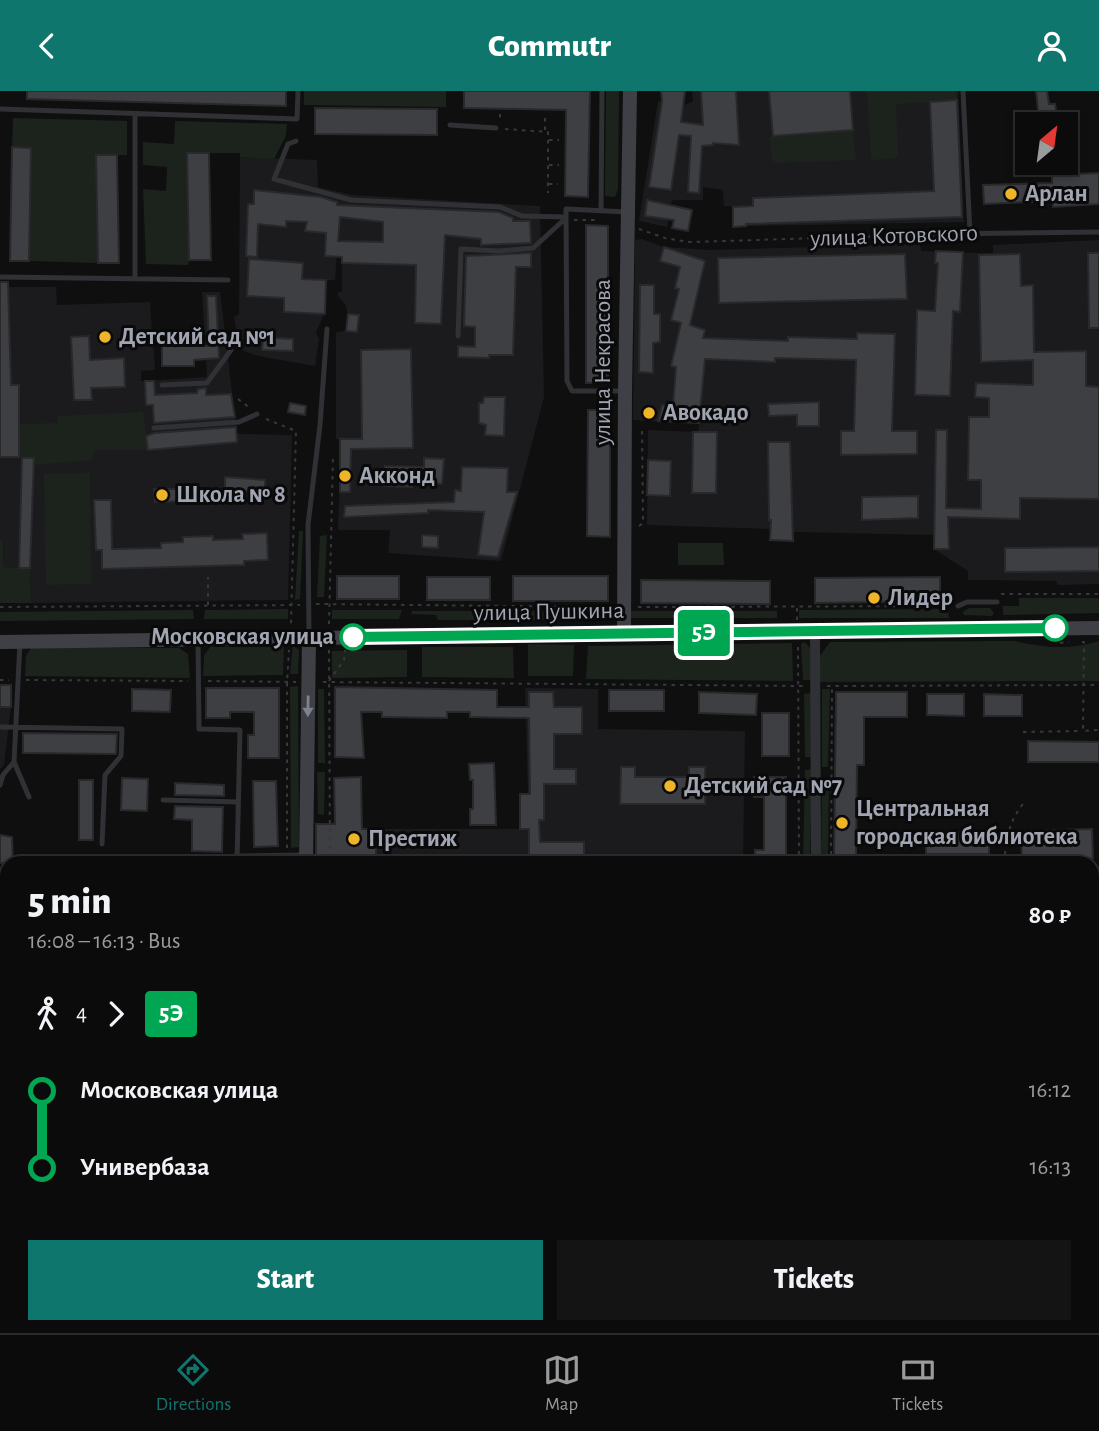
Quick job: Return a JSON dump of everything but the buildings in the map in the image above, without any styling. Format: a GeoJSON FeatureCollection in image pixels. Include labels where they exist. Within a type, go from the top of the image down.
{"type":"FeatureCollection","features":[{"type":"Feature","properties":{"kind":"main road","name":"улица Некрасова"},"geometry":{"type":"LineString","coordinates":[[624,634],[627,218],[631,91]]}},
{"type":"Feature","properties":{"kind":"main road","name":"улица Пушкина"},"geometry":{"type":"LineString","coordinates":[[0,642],[1099,628]]}},
{"type":"Feature","properties":{"kind":"main road"},"geometry":{"type":"LineString","coordinates":[[306,856],[309,638]]}},
{"type":"Feature","properties":{"kind":"street"},"geometry":{"type":"LineString","coordinates":[[815,631],[817,856]]}},
{"type":"Feature","properties":{"kind":"lane"},"geometry":{"type":"LineString","coordinates":[[0,110],[297,119],[298,91]]}},
{"type":"Feature","properties":{"kind":"lane"},"geometry":{"type":"LineString","coordinates":[[601,210],[602,91]]}},
{"type":"Feature","properties":{"kind":"lane"},"geometry":{"type":"LineString","coordinates":[[963,91],[970,233]]}},
{"type":"Feature","properties":{"kind":"lane"},"geometry":{"type":"LineString","coordinates":[[135,114],[135,278]]}},
{"type":"Feature","properties":{"kind":"lane"},"geometry":{"type":"LineString","coordinates":[[450,125],[496,128]]}},
{"type":"Feature","properties":{"kind":"lane"},"geometry":{"type":"LineString","coordinates":[[296,141],[288,144],[274,179],[351,200],[500,207],[522,216],[566,219]]}},
{"type":"Feature","properties":{"kind":"lane"},"geometry":{"type":"LineString","coordinates":[[625,391],[572,391],[567,381],[566,209],[601,210],[627,218]]}},
{"type":"Feature","properties":{"kind":"lane"},"geometry":{"type":"LineString","coordinates":[[458,335],[461,249],[499,251],[533,248],[566,219]]}},
{"type":"Feature","properties":{"kind":"lane","name":"улица Котовского"},"geometry":{"type":"LineString","coordinates":[[930,234],[1099,232]]}},
{"type":"Feature","properties":{"kind":"lane"},"geometry":{"type":"LineString","coordinates":[[0,277],[228,280]]}},
{"type":"Feature","properties":{"kind":"lane"},"geometry":{"type":"LineString","coordinates":[[309,638],[308,525],[320,425],[327,328]]}},
{"type":"Feature","properties":{"kind":"lane"},"geometry":{"type":"LineString","coordinates":[[163,385],[207,383],[230,349]]}},
{"type":"Feature","properties":{"kind":"lane"},"geometry":{"type":"LineString","coordinates":[[154,428],[239,422],[257,414]]}},
{"type":"Feature","properties":{"kind":"lane"},"geometry":{"type":"LineString","coordinates":[[958,606],[967,602],[997,602]]}},
{"type":"Feature","properties":{"kind":"lane"},"geometry":{"type":"LineString","coordinates":[[198,639],[198,729],[240,730],[237,856]]}},
{"type":"Feature","properties":{"kind":"lane"},"geometry":{"type":"LineString","coordinates":[[20,642],[14,762],[29,797]]}},
{"type":"Feature","properties":{"kind":"lane"},"geometry":{"type":"LineString","coordinates":[[0,727],[122,729],[121,756],[105,775],[102,844]]}},
{"type":"Feature","properties":{"kind":"lane"},"geometry":{"type":"LineString","coordinates":[[0,785],[3,775],[14,762]]}},
{"type":"Feature","properties":{"kind":"lane"},"geometry":{"type":"LineString","coordinates":[[163,800],[238,802]]}},
{"type":"Feature","properties":{"kind":"path"},"geometry":{"type":"LineString","coordinates":[[545,116],[545,131],[548,132],[548,193]]}},
{"type":"Feature","properties":{"kind":"path"},"geometry":{"type":"LineString","coordinates":[[496,128],[545,131]]}},
{"type":"Feature","properties":{"kind":"path"},"geometry":{"type":"LineString","coordinates":[[548,140],[559,140]]}},
{"type":"Feature","properties":{"kind":"path"},"geometry":{"type":"LineString","coordinates":[[548,165],[559,165]]}},
{"type":"Feature","properties":{"kind":"path"},"geometry":{"type":"LineString","coordinates":[[548,184],[558,184]]}},
{"type":"Feature","properties":{"kind":"path","name":"улица Котовского"},"geometry":{"type":"LineString","coordinates":[[627,218],[665,239],[689,242],[930,234]]}},
{"type":"Feature","properties":{"kind":"path"},"geometry":{"type":"LineString","coordinates":[[566,219],[598,220]]}},
{"type":"Feature","properties":{"kind":"path"},"geometry":{"type":"LineString","coordinates":[[238,399],[257,414],[296,431],[292,605],[287,682],[287,856]]}},
{"type":"Feature","properties":{"kind":"path"},"geometry":{"type":"LineString","coordinates":[[330,856],[328,605],[333,457]]}},
{"type":"Feature","properties":{"kind":"path"},"geometry":{"type":"LineString","coordinates":[[208,576],[208,606]]}},
{"type":"Feature","properties":{"kind":"path"},"geometry":{"type":"LineString","coordinates":[[997,594],[1099,594]]}},
{"type":"Feature","properties":{"kind":"path"},"geometry":{"type":"LineString","coordinates":[[0,607],[309,604],[958,606]]}},
{"type":"Feature","properties":{"kind":"path"},"geometry":{"type":"LineString","coordinates":[[797,607],[799,856]]}},
{"type":"Feature","properties":{"kind":"path"},"geometry":{"type":"LineString","coordinates":[[1060,643],[1084,642],[1083,731]]}},
{"type":"Feature","properties":{"kind":"path"},"geometry":{"type":"LineString","coordinates":[[328,682],[344,660],[345,646]]}},
{"type":"Feature","properties":{"kind":"path"},"geometry":{"type":"LineString","coordinates":[[0,680],[815,687],[1099,685]]}},
{"type":"Feature","properties":{"kind":"path"},"geometry":{"type":"LineString","coordinates":[[831,856],[832,685]]}},
{"type":"Feature","properties":{"kind":"path"},"geometry":{"type":"LineString","coordinates":[[1023,732],[1099,730]]}},
{"type":"Feature","properties":{"kind":"path"},"geometry":{"type":"LineString","coordinates":[[1005,856],[1008,831],[1014,815],[1026,800]]}},
{"type":"Feature","properties":{"kind":"shaded area"},"geometry":{"type":"Polygon","coordinates":[[[304,91],[446,91],[446,107],[304,105],[304,91]]]}},
{"type":"Feature","properties":{"kind":"shaded area"},"geometry":{"type":"Polygon","coordinates":[[[606,91],[619,91],[618,189],[615,197],[605,196],[606,91]]]}},
{"type":"Feature","properties":{"kind":"shaded area"},"geometry":{"type":"Polygon","coordinates":[[[692,91],[958,91],[964,222],[746,226],[745,206],[724,206],[723,190],[703,187],[703,200],[672,200],[667,227],[639,221],[658,101],[685,105],[693,101],[692,91]]]}},
{"type":"Feature","properties":{"kind":"shaded area"},"geometry":{"type":"Polygon","coordinates":[[[867,91],[955,91],[957,100],[896,104],[898,156],[873,160],[867,91]]]}},
{"type":"Feature","properties":{"kind":"shaded area"},"geometry":{"type":"Polygon","coordinates":[[[13,118],[127,121],[127,155],[96,155],[98,263],[29,261],[31,148],[12,147],[13,118]]]}},
{"type":"Feature","properties":{"kind":"shaded area"},"geometry":{"type":"Polygon","coordinates":[[[175,121],[287,124],[286,136],[274,159],[240,157],[240,153],[187,153],[188,265],[146,264],[143,189],[166,191],[167,167],[143,165],[143,142],[174,144],[175,121]]]}},
{"type":"Feature","properties":{"kind":"shaded area"},"geometry":{"type":"Polygon","coordinates":[[[853,130],[856,160],[776,163],[772,159],[769,137],[853,130]]]}},
{"type":"Feature","properties":{"kind":"shaded area"},"geometry":{"type":"Polygon","coordinates":[[[240,157],[317,160],[318,187],[352,195],[540,206],[544,397],[501,561],[388,553],[390,530],[338,530],[341,451],[340,439],[336,439],[336,332],[346,331],[348,314],[345,304],[338,296],[338,292],[342,292],[342,241],[338,240],[335,280],[326,280],[324,314],[316,333],[319,339],[315,366],[258,356],[239,349],[234,317],[239,314],[240,157]]]}},
{"type":"Feature","properties":{"kind":"shaded area"},"geometry":{"type":"Polygon","coordinates":[[[641,239],[664,247],[709,250],[920,244],[921,251],[977,253],[993,253],[993,245],[1099,240],[1099,584],[1058,585],[1056,581],[968,580],[968,571],[934,549],[934,535],[794,532],[793,541],[770,540],[770,529],[647,525],[648,430],[698,432],[699,424],[633,420],[635,240],[641,239]]]}},
{"type":"Feature","properties":{"kind":"shaded area"},"geometry":{"type":"Polygon","coordinates":[[[0,287],[56,287],[57,305],[150,302],[155,370],[141,371],[141,381],[207,377],[202,292],[220,292],[237,434],[292,435],[288,600],[31,603],[30,568],[4,567],[3,542],[0,541],[0,287]],[[58,417],[58,423],[22,458],[95,450],[148,449],[58,417]]]}},
{"type":"Feature","properties":{"kind":"shaded area"},"geometry":{"type":"Polygon","coordinates":[[[143,412],[148,450],[95,450],[92,460],[33,465],[33,458],[19,457],[20,424],[58,423],[58,416],[143,412]]]}},
{"type":"Feature","properties":{"kind":"shaded area"},"geometry":{"type":"Polygon","coordinates":[[[90,473],[91,584],[46,585],[44,474],[90,473]]]}},
{"type":"Feature","properties":{"kind":"shaded area"},"geometry":{"type":"Polygon","coordinates":[[[299,531],[303,531],[300,599],[295,600],[299,531]]]}},
{"type":"Feature","properties":{"kind":"shaded area"},"geometry":{"type":"Polygon","coordinates":[[[327,535],[324,597],[317,597],[320,536],[327,535]]]}},
{"type":"Feature","properties":{"kind":"shaded area"},"geometry":{"type":"Polygon","coordinates":[[[0,541],[3,541],[4,567],[30,568],[31,603],[0,603],[0,541]]]}},
{"type":"Feature","properties":{"kind":"shaded area"},"geometry":{"type":"Polygon","coordinates":[[[678,543],[723,543],[724,565],[678,565],[678,543]]]}},
{"type":"Feature","properties":{"kind":"shaded area"},"geometry":{"type":"Polygon","coordinates":[[[1019,598],[1099,598],[1099,613],[1003,615],[1003,606],[1019,606],[1019,598]]]}},
{"type":"Feature","properties":{"kind":"shaded area"},"geometry":{"type":"Polygon","coordinates":[[[969,608],[990,608],[994,613],[992,616],[964,615],[963,612],[969,608]]]}},
{"type":"Feature","properties":{"kind":"shaded area"},"geometry":{"type":"Polygon","coordinates":[[[288,609],[288,619],[204,619],[205,610],[288,609]]]}},
{"type":"Feature","properties":{"kind":"shaded area"},"geometry":{"type":"Polygon","coordinates":[[[947,609],[949,618],[799,618],[799,610],[947,609]]]}},
{"type":"Feature","properties":{"kind":"shaded area"},"geometry":{"type":"Polygon","coordinates":[[[193,610],[194,619],[0,621],[0,612],[193,610]]]}},
{"type":"Feature","properties":{"kind":"shaded area"},"geometry":{"type":"Polygon","coordinates":[[[332,610],[402,610],[399,619],[332,619],[332,610]]]}},
{"type":"Feature","properties":{"kind":"shaded area"},"geometry":{"type":"Polygon","coordinates":[[[412,611],[615,611],[615,620],[438,620],[436,615],[411,614],[412,611]]]}},
{"type":"Feature","properties":{"kind":"shaded area"},"geometry":{"type":"Polygon","coordinates":[[[631,611],[777,611],[777,618],[631,618],[631,611]]]}},
{"type":"Feature","properties":{"kind":"shaded area"},"geometry":{"type":"Polygon","coordinates":[[[1015,641],[1057,647],[1099,641],[1099,681],[820,682],[820,656],[830,642],[1015,641]]]}},
{"type":"Feature","properties":{"kind":"shaded area"},"geometry":{"type":"Polygon","coordinates":[[[805,642],[810,648],[811,680],[803,680],[801,644],[805,642]]]}},
{"type":"Feature","properties":{"kind":"shaded area"},"geometry":{"type":"Polygon","coordinates":[[[792,643],[793,681],[586,679],[588,646],[792,643]]]}},
{"type":"Feature","properties":{"kind":"shaded area"},"geometry":{"type":"Polygon","coordinates":[[[528,644],[574,645],[573,676],[528,676],[528,644]]]}},
{"type":"Feature","properties":{"kind":"shaded area"},"geometry":{"type":"Polygon","coordinates":[[[284,646],[283,675],[203,676],[204,656],[210,647],[284,646]]]}},
{"type":"Feature","properties":{"kind":"shaded area"},"geometry":{"type":"Polygon","coordinates":[[[293,646],[299,650],[298,674],[290,674],[293,646]]]}},
{"type":"Feature","properties":{"kind":"shaded area"},"geometry":{"type":"Polygon","coordinates":[[[422,647],[513,647],[514,678],[422,677],[422,647]]]}},
{"type":"Feature","properties":{"kind":"shaded area"},"geometry":{"type":"Polygon","coordinates":[[[31,648],[179,648],[188,654],[190,678],[25,676],[26,656],[31,648]]]}},
{"type":"Feature","properties":{"kind":"shaded area"},"geometry":{"type":"Polygon","coordinates":[[[407,650],[407,677],[332,678],[332,651],[407,650]]]}},
{"type":"Feature","properties":{"kind":"shaded area"},"geometry":{"type":"Polygon","coordinates":[[[0,685],[11,685],[11,707],[4,765],[0,769],[0,685]]]}},
{"type":"Feature","properties":{"kind":"shaded area"},"geometry":{"type":"Polygon","coordinates":[[[298,686],[299,847],[291,848],[290,687],[298,686]]]}},
{"type":"Feature","properties":{"kind":"shaded area"},"geometry":{"type":"Polygon","coordinates":[[[525,688],[598,689],[598,729],[745,731],[743,856],[376,856],[376,829],[520,829],[520,794],[528,793],[525,688]]]}},
{"type":"Feature","properties":{"kind":"shaded area"},"geometry":{"type":"Polygon","coordinates":[[[318,689],[324,689],[325,763],[318,763],[318,689]]]}},
{"type":"Feature","properties":{"kind":"shaded area"},"geometry":{"type":"Polygon","coordinates":[[[822,689],[830,689],[828,767],[822,767],[822,689]]]}},
{"type":"Feature","properties":{"kind":"shaded area"},"geometry":{"type":"Polygon","coordinates":[[[811,693],[812,757],[805,757],[804,694],[811,693]]]}},
{"type":"Feature","properties":{"kind":"shaded area"},"geometry":{"type":"Polygon","coordinates":[[[812,769],[810,856],[803,856],[805,770],[812,769]]]}},
{"type":"Feature","properties":{"kind":"shaded area"},"geometry":{"type":"Polygon","coordinates":[[[317,772],[325,772],[324,815],[318,814],[317,772]]]}},
{"type":"Feature","properties":{"kind":"shaded area"},"geometry":{"type":"Polygon","coordinates":[[[829,777],[828,856],[821,856],[822,778],[829,777]]]}},
{"type":"Feature","properties":{"kind":"bus line","name":"5Э"},"geometry":{"type":"LineString","coordinates":[[353,637],[1055,628]]}},
{"type":"Feature","properties":{"kind":"place","name":"Арлан"},"geometry":{"type":"Point","coordinates":[1011,194]}},
{"type":"Feature","properties":{"kind":"place","name":"Детский сад №1"},"geometry":{"type":"Point","coordinates":[105,337]}},
{"type":"Feature","properties":{"kind":"place","name":"Авокадо"},"geometry":{"type":"Point","coordinates":[649,413]}},
{"type":"Feature","properties":{"kind":"place","name":"Акконд"},"geometry":{"type":"Point","coordinates":[345,476]}},
{"type":"Feature","properties":{"kind":"place","name":"Школа № 8"},"geometry":{"type":"Point","coordinates":[162,495]}},
{"type":"Feature","properties":{"kind":"place","name":"Лидер"},"geometry":{"type":"Point","coordinates":[874,598]}},
{"type":"Feature","properties":{"kind":"place","name":"Московская улица"},"geometry":{"type":"Point","coordinates":[353,637]}},
{"type":"Feature","properties":{"kind":"place","name":"Детский сад №7"},"geometry":{"type":"Point","coordinates":[670,786]}},
{"type":"Feature","properties":{"kind":"place","name":"Центральная городская библиотека"},"geometry":{"type":"Point","coordinates":[842,823]}},
{"type":"Feature","properties":{"kind":"place","name":"Престиж"},"geometry":{"type":"Point","coordinates":[354,839]}}]}
